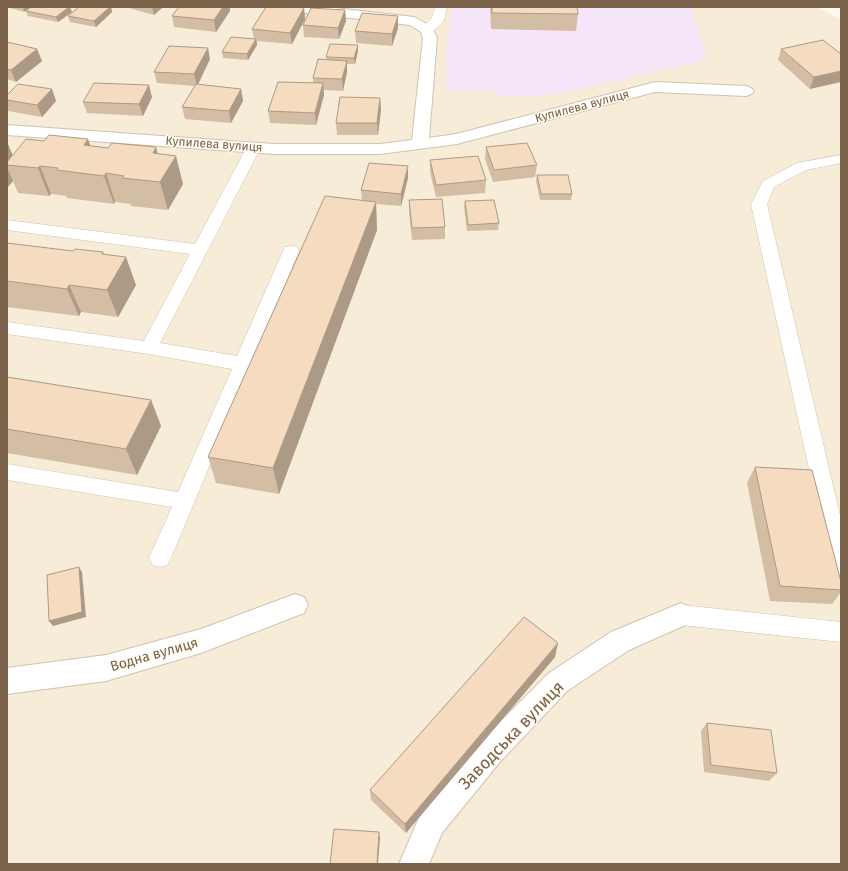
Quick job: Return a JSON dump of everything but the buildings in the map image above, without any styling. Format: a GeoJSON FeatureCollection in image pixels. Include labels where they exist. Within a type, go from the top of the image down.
{"type":"FeatureCollection","features":[{"type":"Feature","properties":{"kind":"street"},"geometry":{"type":"LineString","coordinates":[[290,7],[414,21],[427,30],[430,38],[420,145]]}},
{"type":"Feature","properties":{"kind":"street","name":"Купилева вулиця"},"geometry":{"type":"LineString","coordinates":[[7,130],[254,147],[380,150],[457,140],[655,87],[746,91]]}},
{"type":"Feature","properties":{"kind":"street","name":"Водна вулиця"},"geometry":{"type":"LineString","coordinates":[[7,681],[106,668],[201,641],[295,605]]}},
{"type":"Feature","properties":{"kind":"street","name":"Заводська вулиця"},"geometry":{"type":"LineString","coordinates":[[414,864],[430,823],[489,753],[558,682],[620,641],[681,615]]}},
{"type":"Feature","properties":{"kind":"lane"},"geometry":{"type":"LineString","coordinates":[[427,30],[438,21],[441,7]]}},
{"type":"Feature","properties":{"kind":"lane"},"geometry":{"type":"LineString","coordinates":[[149,348],[254,147]]}},
{"type":"Feature","properties":{"kind":"lane"},"geometry":{"type":"LineString","coordinates":[[841,159],[802,166],[768,184],[759,204],[841,565]]}},
{"type":"Feature","properties":{"kind":"lane"},"geometry":{"type":"LineString","coordinates":[[7,225],[200,250]]}},
{"type":"Feature","properties":{"kind":"lane"},"geometry":{"type":"LineString","coordinates":[[160,558],[291,251]]}},
{"type":"Feature","properties":{"kind":"lane"},"geometry":{"type":"LineString","coordinates":[[7,328],[149,348],[243,364]]}},
{"type":"Feature","properties":{"kind":"lane"},"geometry":{"type":"LineString","coordinates":[[7,472],[184,502]]}},
{"type":"Feature","properties":{"kind":"lane"},"geometry":{"type":"LineString","coordinates":[[681,615],[841,632]]}},
{"type":"Feature","properties":{"kind":"shaded area"},"geometry":{"type":"Polygon","coordinates":[[[7,7],[818,7],[841,20],[841,864],[7,864],[7,7]]]}},
{"type":"Feature","properties":{"kind":"shaded area"},"geometry":{"type":"Polygon","coordinates":[[[453,7],[692,7],[706,55],[704,60],[554,95],[495,96],[494,90],[446,89],[447,40],[453,7]]]}}]}
